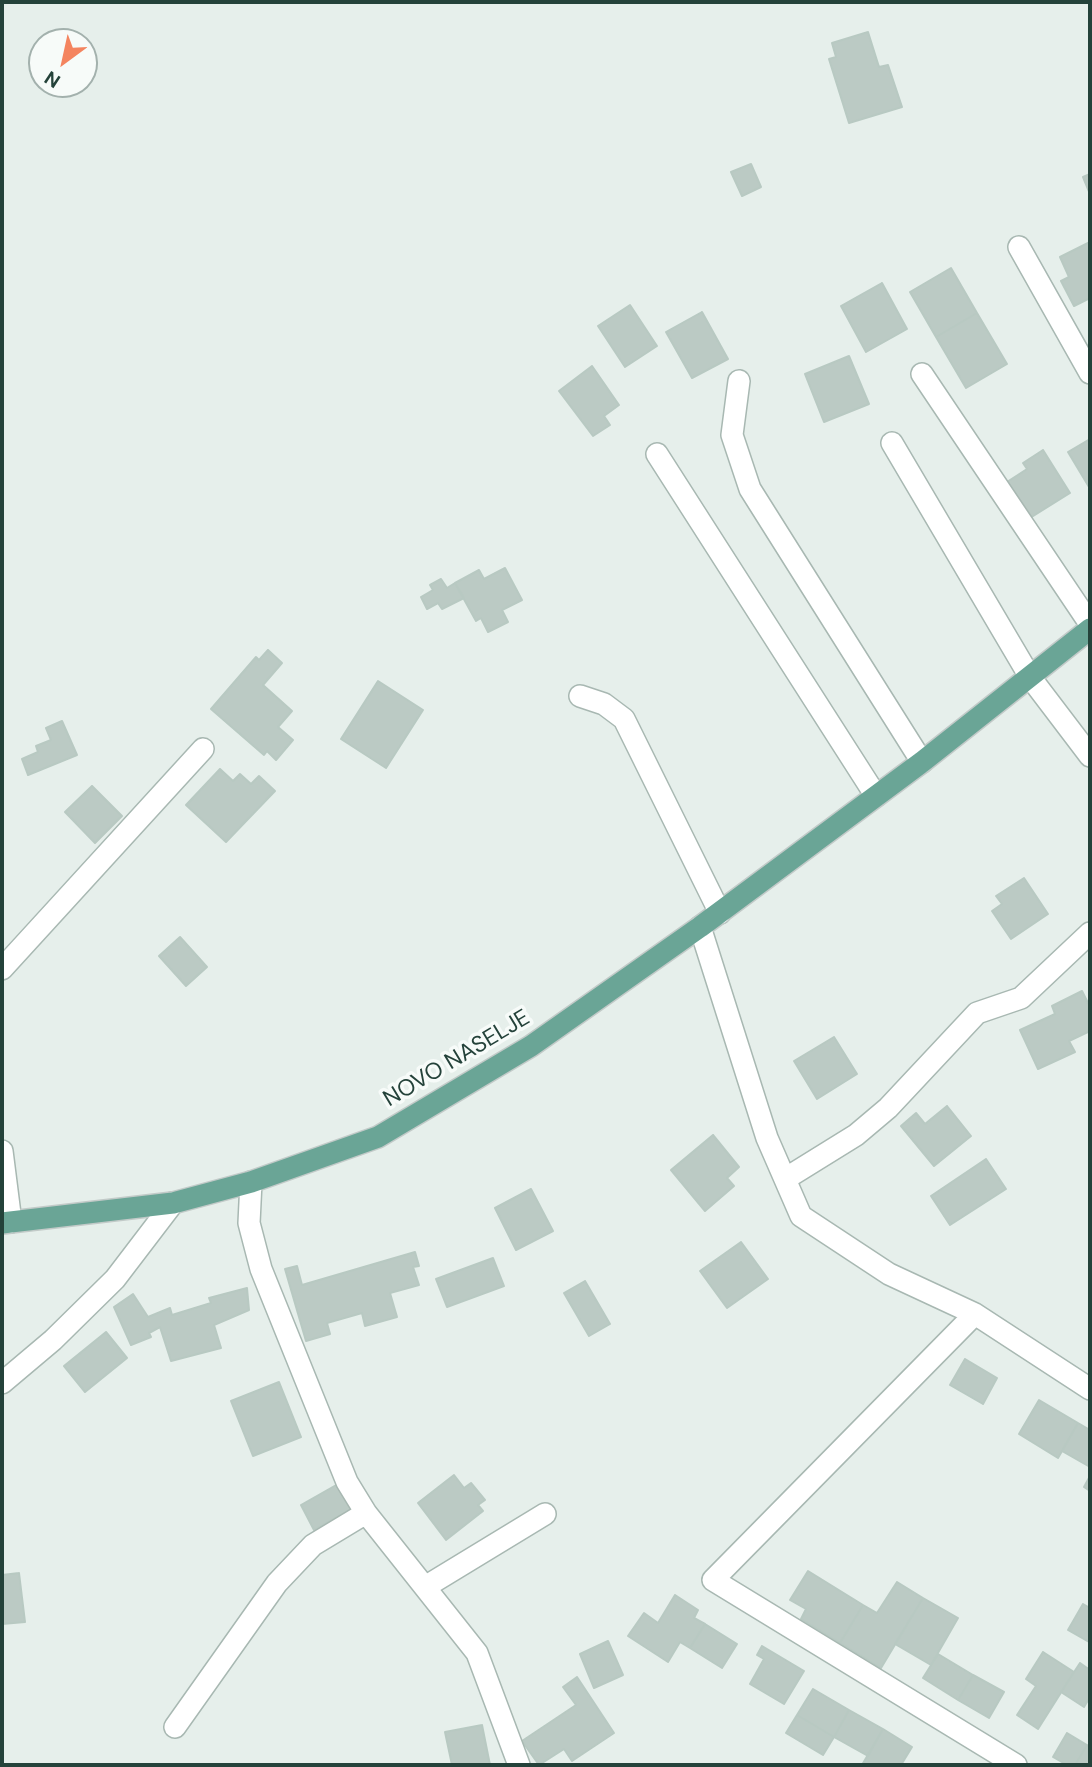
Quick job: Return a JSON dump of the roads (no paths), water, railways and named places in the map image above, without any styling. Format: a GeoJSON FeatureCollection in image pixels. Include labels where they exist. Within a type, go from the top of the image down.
{"type":"FeatureCollection","features":[{"type":"Feature","properties":{"kind":"main road","name":"NOVO NASELJE"},"geometry":{"type":"LineString","coordinates":[[6,1222],[173,1203],[251,1182],[378,1137],[531,1046],[720,913],[922,762],[1090,629]]}},
{"type":"Feature","properties":{"kind":"street"},"geometry":{"type":"LineString","coordinates":[[1019,247],[1090,373]]}},
{"type":"Feature","properties":{"kind":"street"},"geometry":{"type":"LineString","coordinates":[[922,374],[1090,624]]}},
{"type":"Feature","properties":{"kind":"street"},"geometry":{"type":"LineString","coordinates":[[738,381],[732,435],[750,489],[922,762]]}},
{"type":"Feature","properties":{"kind":"street"},"geometry":{"type":"LineString","coordinates":[[892,443],[1030,677],[1090,756]]}},
{"type":"Feature","properties":{"kind":"street"},"geometry":{"type":"LineString","coordinates":[[657,454],[876,796]]}},
{"type":"Feature","properties":{"kind":"street"},"geometry":{"type":"LineString","coordinates":[[580,696],[604,704],[624,719],[720,913]]}},
{"type":"Feature","properties":{"kind":"street"},"geometry":{"type":"LineString","coordinates":[[2,969],[203,748]]}},
{"type":"Feature","properties":{"kind":"street"},"geometry":{"type":"LineString","coordinates":[[700,927],[767,1138],[802,1216],[889,1274],[975,1314],[1090,1389]]}},
{"type":"Feature","properties":{"kind":"street"},"geometry":{"type":"LineString","coordinates":[[785,1180],[856,1135],[888,1108],[977,1013],[1021,998],[1090,933]]}},
{"type":"Feature","properties":{"kind":"street"},"geometry":{"type":"LineString","coordinates":[[2,1151],[6,1222]]}},
{"type":"Feature","properties":{"kind":"street"},"geometry":{"type":"LineString","coordinates":[[251,1182],[249,1223],[261,1269],[347,1482],[366,1513],[477,1653],[519,1765]]}},
{"type":"Feature","properties":{"kind":"street"},"geometry":{"type":"LineString","coordinates":[[2,1383],[53,1340],[115,1279],[173,1203]]}},
{"type":"Feature","properties":{"kind":"street"},"geometry":{"type":"LineString","coordinates":[[975,1314],[713,1580],[1016,1765]]}},
{"type":"Feature","properties":{"kind":"street"},"geometry":{"type":"LineString","coordinates":[[175,1727],[277,1583],[313,1545],[366,1513]]}},
{"type":"Feature","properties":{"kind":"street"},"geometry":{"type":"LineString","coordinates":[[425,1587],[545,1514]]}}]}
